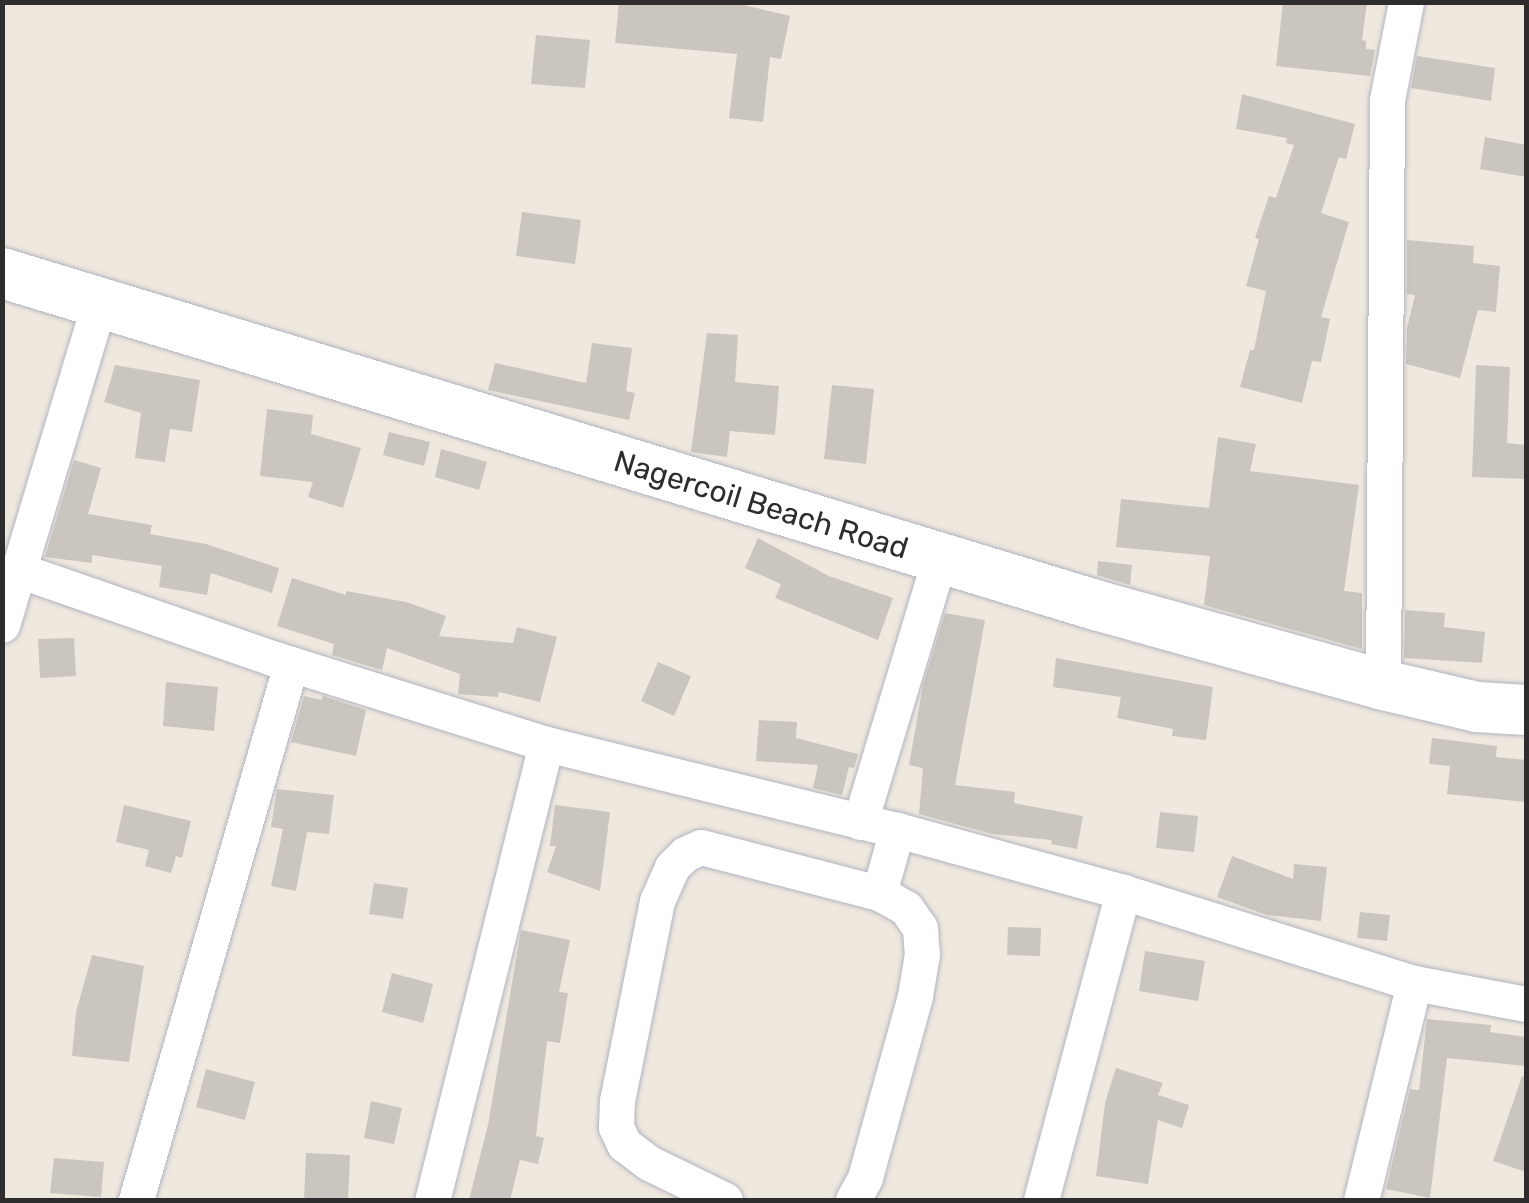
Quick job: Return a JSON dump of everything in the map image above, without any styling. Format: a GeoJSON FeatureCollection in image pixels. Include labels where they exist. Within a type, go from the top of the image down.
{"type":"FeatureCollection","features":[{"type":"Feature","properties":{"kind":"main road","name":"Nagercoil Beach Road"},"geometry":{"type":"LineString","coordinates":[[2,273],[940,560],[1382,684],[1477,707],[1526,710]]}},
{"type":"Feature","properties":{"kind":"street"},"geometry":{"type":"LineString","coordinates":[[1382,684],[1387,100],[1406,2]]}},
{"type":"Feature","properties":{"kind":"street"},"geometry":{"type":"LineString","coordinates":[[2,625],[99,303]]}},
{"type":"Feature","properties":{"kind":"street"},"geometry":{"type":"LineString","coordinates":[[860,822],[940,560]]}},
{"type":"Feature","properties":{"kind":"street"},"geometry":{"type":"LineString","coordinates":[[18,570],[291,664],[546,744],[897,830],[1123,892],[1414,983],[1526,1004]]}},
{"type":"Feature","properties":{"kind":"street"},"geometry":{"type":"LineString","coordinates":[[136,1200],[291,664]]}},
{"type":"Feature","properties":{"kind":"street"},"geometry":{"type":"LineString","coordinates":[[432,1200],[546,744]]}},
{"type":"Feature","properties":{"kind":"street"},"geometry":{"type":"LineString","coordinates":[[879,893],[897,830]]}},
{"type":"Feature","properties":{"kind":"street"},"geometry":{"type":"LineString","coordinates":[[724,1200],[649,1163],[624,1144],[616,1127],[617,1101],[657,902],[672,867],[685,854],[702,847],[879,893],[906,908],[920,928],[922,954],[915,996],[870,1160],[854,1200]]}},
{"type":"Feature","properties":{"kind":"street"},"geometry":{"type":"LineString","coordinates":[[1042,1200],[1123,892]]}},
{"type":"Feature","properties":{"kind":"street"},"geometry":{"type":"LineString","coordinates":[[1361,1200],[1414,983]]}},
{"type":"Feature","properties":{"kind":"building"},"geometry":{"type":"Polygon","coordinates":[[[619,2],[731,2],[790,16],[781,59],[770,57],[763,122],[729,118],[737,54],[615,43],[619,2]]]}},
{"type":"Feature","properties":{"kind":"building"},"geometry":{"type":"Polygon","coordinates":[[[1283,2],[1367,2],[1362,40],[1366,41],[1366,49],[1375,50],[1370,76],[1276,66],[1283,2]]]}},
{"type":"Feature","properties":{"kind":"building"},"geometry":{"type":"Polygon","coordinates":[[[536,35],[590,40],[585,88],[531,84],[536,35]]]}},
{"type":"Feature","properties":{"kind":"building"},"geometry":{"type":"Polygon","coordinates":[[[1417,56],[1495,68],[1491,101],[1411,88],[1417,56]]]}},
{"type":"Feature","properties":{"kind":"building"},"geometry":{"type":"Polygon","coordinates":[[[1242,94],[1355,124],[1346,159],[1339,157],[1321,213],[1349,222],[1321,317],[1330,319],[1321,362],[1312,361],[1302,403],[1240,387],[1250,350],[1254,350],[1266,291],[1246,286],[1259,239],[1255,238],[1269,196],[1276,198],[1294,145],[1286,143],[1287,138],[1236,129],[1242,94]]]}},
{"type":"Feature","properties":{"kind":"building"},"geometry":{"type":"Polygon","coordinates":[[[1485,137],[1526,145],[1526,177],[1480,169],[1485,137]]]}},
{"type":"Feature","properties":{"kind":"building"},"geometry":{"type":"Polygon","coordinates":[[[522,212],[581,220],[575,264],[516,256],[522,212]]]}},
{"type":"Feature","properties":{"kind":"building"},"geometry":{"type":"Polygon","coordinates":[[[1407,240],[1474,246],[1473,263],[1500,266],[1496,312],[1478,310],[1460,378],[1406,364],[1407,328],[1415,295],[1407,294],[1407,240]]]}},
{"type":"Feature","properties":{"kind":"building"},"geometry":{"type":"Polygon","coordinates":[[[707,333],[738,335],[735,382],[779,386],[775,435],[730,431],[727,457],[691,452],[707,333]]]}},
{"type":"Feature","properties":{"kind":"building"},"geometry":{"type":"Polygon","coordinates":[[[592,343],[632,348],[626,391],[635,393],[629,420],[488,390],[495,363],[586,383],[592,343]]]}},
{"type":"Feature","properties":{"kind":"building"},"geometry":{"type":"Polygon","coordinates":[[[115,365],[200,380],[192,432],[170,429],[165,462],[135,458],[141,413],[104,402],[115,365]]]}},
{"type":"Feature","properties":{"kind":"building"},"geometry":{"type":"Polygon","coordinates":[[[1476,365],[1510,367],[1507,443],[1526,445],[1526,479],[1472,477],[1476,365]]]}},
{"type":"Feature","properties":{"kind":"building"},"geometry":{"type":"Polygon","coordinates":[[[832,385],[874,389],[866,464],[824,459],[832,385]]]}},
{"type":"Feature","properties":{"kind":"building"},"geometry":{"type":"Polygon","coordinates":[[[267,409],[313,415],[311,434],[361,448],[343,508],[308,497],[313,482],[260,476],[267,409]]]}},
{"type":"Feature","properties":{"kind":"building"},"geometry":{"type":"Polygon","coordinates":[[[389,432],[430,442],[424,466],[383,455],[389,432]]]}},
{"type":"Feature","properties":{"kind":"building"},"geometry":{"type":"Polygon","coordinates":[[[1218,437],[1256,444],[1250,471],[1359,485],[1344,591],[1362,593],[1362,649],[1204,605],[1210,556],[1116,547],[1121,499],[1209,508],[1218,437]]]}},
{"type":"Feature","properties":{"kind":"building"},"geometry":{"type":"Polygon","coordinates":[[[441,449],[487,462],[479,490],[435,477],[441,449]]]}},
{"type":"Feature","properties":{"kind":"building"},"geometry":{"type":"Polygon","coordinates":[[[74,460],[101,468],[88,514],[152,525],[150,534],[206,544],[279,568],[272,593],[211,573],[207,595],[159,587],[162,566],[92,555],[92,563],[45,557],[74,460]]]}},
{"type":"Feature","properties":{"kind":"building"},"geometry":{"type":"Polygon","coordinates":[[[758,538],[829,576],[893,598],[878,640],[775,598],[781,584],[745,568],[758,538]]]}},
{"type":"Feature","properties":{"kind":"building"},"geometry":{"type":"Polygon","coordinates":[[[1098,561],[1132,565],[1130,585],[1097,575],[1098,561]]]}},
{"type":"Feature","properties":{"kind":"building"},"geometry":{"type":"Polygon","coordinates":[[[292,578],[346,595],[346,591],[406,602],[446,616],[439,636],[513,643],[517,627],[557,637],[540,702],[499,692],[498,697],[458,694],[460,674],[387,648],[382,670],[332,655],[334,644],[277,626],[292,578]]]}},
{"type":"Feature","properties":{"kind":"building"},"geometry":{"type":"Polygon","coordinates":[[[1405,610],[1445,613],[1444,627],[1485,632],[1482,663],[1404,658],[1405,610]]]}},
{"type":"Feature","properties":{"kind":"building"},"geometry":{"type":"Polygon","coordinates":[[[945,613],[985,620],[955,785],[1015,792],[1014,803],[1083,816],[1077,849],[1051,844],[1052,840],[992,834],[919,814],[923,768],[909,765],[923,685],[945,613]]]}},
{"type":"Feature","properties":{"kind":"building"},"geometry":{"type":"Polygon","coordinates":[[[74,638],[76,676],[40,678],[38,639],[74,638]]]}},
{"type":"Feature","properties":{"kind":"building"},"geometry":{"type":"Polygon","coordinates":[[[1056,658],[1213,687],[1206,740],[1172,736],[1173,729],[1117,718],[1121,697],[1053,687],[1056,658]]]}},
{"type":"Feature","properties":{"kind":"building"},"geometry":{"type":"Polygon","coordinates":[[[658,662],[691,676],[674,716],[641,701],[658,662]]]}},
{"type":"Feature","properties":{"kind":"building"},"geometry":{"type":"Polygon","coordinates":[[[166,682],[218,687],[214,731],[163,726],[166,682]]]}},
{"type":"Feature","properties":{"kind":"building"},"geometry":{"type":"Polygon","coordinates":[[[304,696],[322,700],[323,696],[366,710],[356,756],[291,742],[304,696]]]}},
{"type":"Feature","properties":{"kind":"building"},"geometry":{"type":"Polygon","coordinates":[[[759,720],[797,722],[796,738],[858,754],[854,768],[849,767],[842,795],[813,788],[818,765],[756,761],[759,720]]]}},
{"type":"Feature","properties":{"kind":"building"},"geometry":{"type":"Polygon","coordinates":[[[1432,738],[1497,746],[1496,757],[1526,760],[1526,802],[1447,794],[1450,766],[1429,764],[1432,738]]]}},
{"type":"Feature","properties":{"kind":"building"},"geometry":{"type":"Polygon","coordinates":[[[277,789],[334,795],[329,834],[307,832],[296,891],[271,886],[283,829],[271,827],[277,789]]]}},
{"type":"Feature","properties":{"kind":"building"},"geometry":{"type":"Polygon","coordinates":[[[124,805],[191,821],[182,858],[176,856],[171,873],[145,866],[149,850],[116,842],[124,805]]]}},
{"type":"Feature","properties":{"kind":"building"},"geometry":{"type":"Polygon","coordinates":[[[555,805],[610,812],[600,891],[547,872],[556,846],[550,846],[555,805]]]}},
{"type":"Feature","properties":{"kind":"building"},"geometry":{"type":"Polygon","coordinates":[[[1160,812],[1198,816],[1194,852],[1156,848],[1160,812]]]}},
{"type":"Feature","properties":{"kind":"building"},"geometry":{"type":"Polygon","coordinates":[[[1232,856],[1293,879],[1294,864],[1327,867],[1321,921],[1267,915],[1217,897],[1232,856]]]}},
{"type":"Feature","properties":{"kind":"building"},"geometry":{"type":"Polygon","coordinates":[[[374,883],[408,888],[403,919],[369,914],[374,883]]]}},
{"type":"Feature","properties":{"kind":"building"},"geometry":{"type":"Polygon","coordinates":[[[1360,912],[1390,915],[1387,941],[1357,938],[1360,912]]]}},
{"type":"Feature","properties":{"kind":"building"},"geometry":{"type":"Polygon","coordinates":[[[1008,927],[1041,928],[1040,956],[1007,955],[1008,927]]]}},
{"type":"Feature","properties":{"kind":"building"},"geometry":{"type":"Polygon","coordinates":[[[521,930],[570,940],[559,992],[568,993],[560,1043],[547,1041],[536,1136],[544,1138],[538,1164],[520,1160],[510,1200],[469,1200],[488,1125],[521,930]]]}},
{"type":"Feature","properties":{"kind":"building"},"geometry":{"type":"Polygon","coordinates":[[[1145,951],[1205,961],[1198,1001],[1139,991],[1145,951]]]}},
{"type":"Feature","properties":{"kind":"building"},"geometry":{"type":"Polygon","coordinates":[[[92,955],[144,966],[129,1062],[72,1056],[76,1012],[92,955]]]}},
{"type":"Feature","properties":{"kind":"building"},"geometry":{"type":"Polygon","coordinates":[[[392,973],[433,984],[423,1023],[382,1012],[392,973]]]}},
{"type":"Feature","properties":{"kind":"building"},"geometry":{"type":"Polygon","coordinates":[[[1427,1019],[1491,1025],[1490,1032],[1526,1037],[1526,1066],[1447,1058],[1430,1198],[1386,1189],[1410,1089],[1419,1090],[1427,1019]]]}},
{"type":"Feature","properties":{"kind":"building"},"geometry":{"type":"Polygon","coordinates":[[[1116,1068],[1163,1083],[1158,1095],[1189,1105],[1182,1128],[1158,1120],[1148,1184],[1096,1176],[1105,1103],[1116,1068]]]}},
{"type":"Feature","properties":{"kind":"building"},"geometry":{"type":"Polygon","coordinates":[[[206,1069],[255,1082],[245,1120],[196,1107],[206,1069]]]}},
{"type":"Feature","properties":{"kind":"building"},"geometry":{"type":"Polygon","coordinates":[[[1522,1076],[1526,1077],[1526,1172],[1493,1161],[1522,1076]]]}},
{"type":"Feature","properties":{"kind":"building"},"geometry":{"type":"Polygon","coordinates":[[[371,1101],[402,1108],[394,1144],[364,1138],[371,1101]]]}},
{"type":"Feature","properties":{"kind":"building"},"geometry":{"type":"Polygon","coordinates":[[[306,1153],[350,1155],[348,1200],[304,1200],[306,1153]]]}},
{"type":"Feature","properties":{"kind":"building"},"geometry":{"type":"Polygon","coordinates":[[[54,1158],[104,1162],[101,1197],[50,1193],[54,1158]]]}}]}
